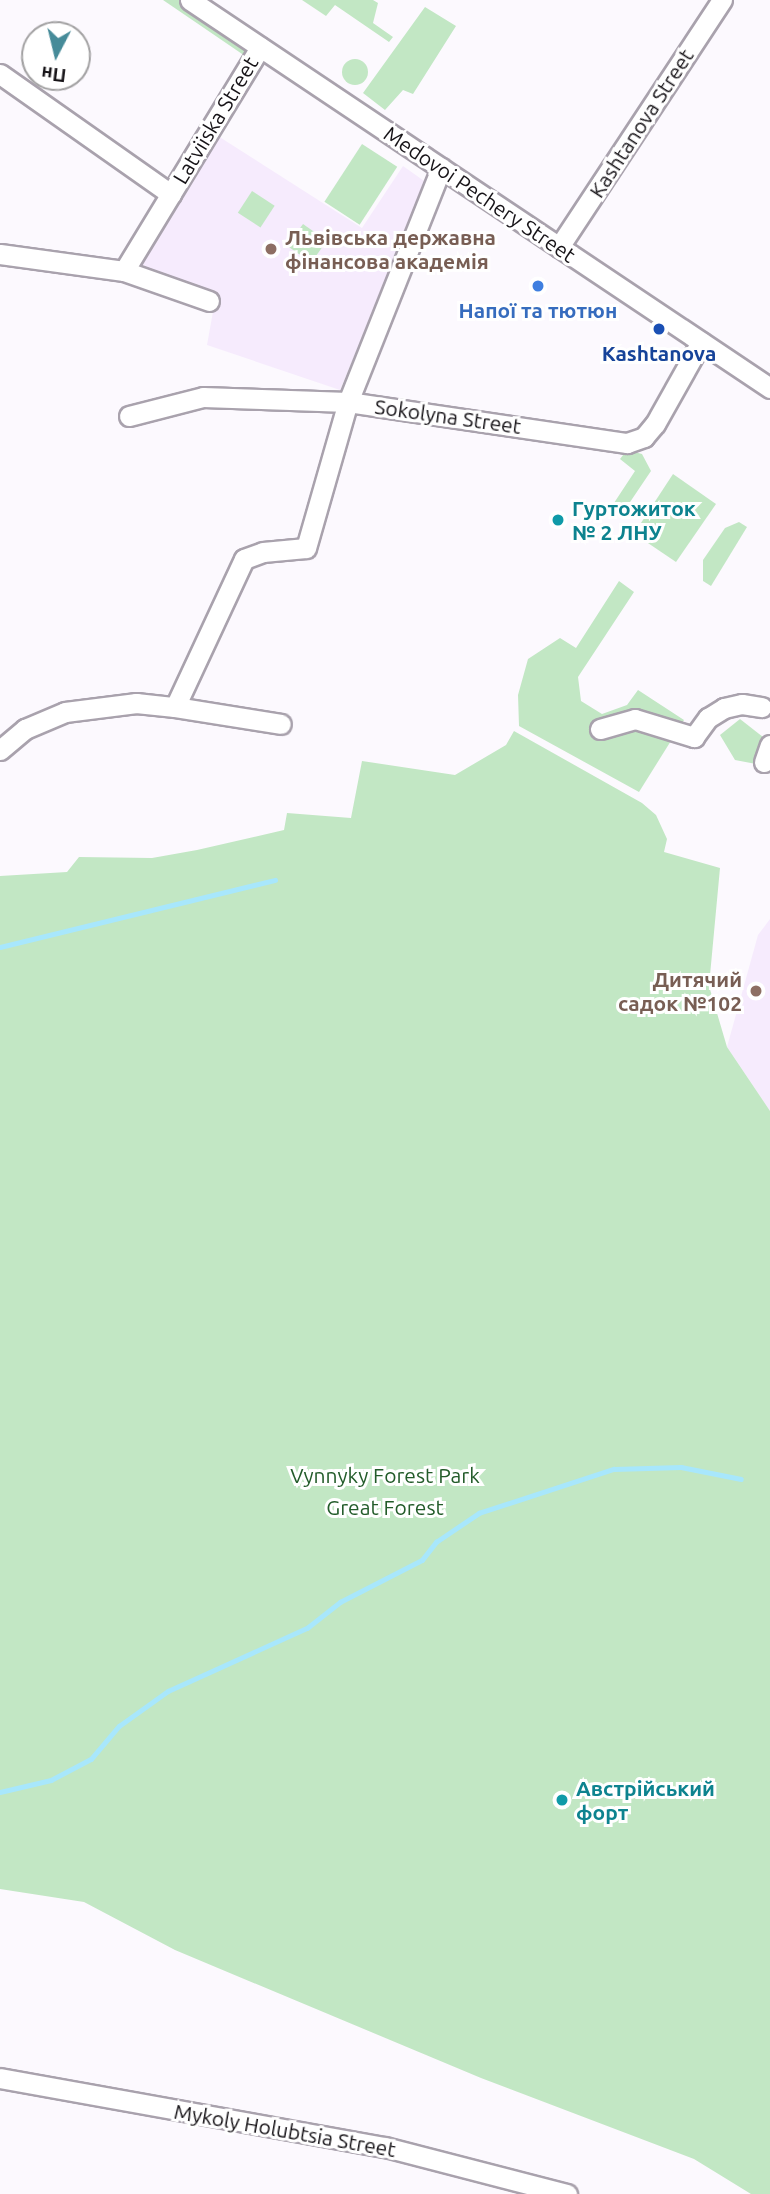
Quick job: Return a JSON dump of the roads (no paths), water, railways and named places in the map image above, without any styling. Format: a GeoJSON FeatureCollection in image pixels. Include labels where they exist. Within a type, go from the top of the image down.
{"type":"FeatureCollection","features":[{"type":"Feature","properties":{"kind":"street","name":"Medovoi Pechery Street"},"geometry":{"type":"LineString","coordinates":[[190,0],[213,6],[260,47],[770,388]]}},
{"type":"Feature","properties":{"kind":"street","name":"Kashtanova Street"},"geometry":{"type":"LineString","coordinates":[[559,247],[722,0]]}},
{"type":"Feature","properties":{"kind":"street","name":"Latviiska Street"},"geometry":{"type":"LineString","coordinates":[[124,271],[260,47]]}},
{"type":"Feature","properties":{"kind":"street","name":"Latviiska Street"},"geometry":{"type":"LineString","coordinates":[[0,74],[170,194]]}},
{"type":"Feature","properties":{"kind":"street"},"geometry":{"type":"LineString","coordinates":[[128,416],[203,397],[348,402],[441,168]]}},
{"type":"Feature","properties":{"kind":"street"},"geometry":{"type":"LineString","coordinates":[[0,254],[124,271],[209,301]]}},
{"type":"Feature","properties":{"kind":"street","name":"Sokolyna Street"},"geometry":{"type":"LineString","coordinates":[[175,707],[244,559],[263,552],[306,548],[348,402],[627,443],[644,437],[655,424],[701,342]]}},
{"type":"Feature","properties":{"kind":"street"},"geometry":{"type":"LineString","coordinates":[[0,750],[25,729],[65,712],[136,703],[281,724]]}},
{"type":"Feature","properties":{"kind":"street"},"geometry":{"type":"LineString","coordinates":[[600,729],[635,719],[694,737],[708,718],[724,708],[742,704],[767,706]]}},
{"type":"Feature","properties":{"kind":"street","name":"Mykoly Holubtsia Street"},"geometry":{"type":"LineString","coordinates":[[0,2078],[385,2147],[567,2194]]}},
{"type":"Feature","properties":{"kind":"waterway"},"geometry":{"type":"LineString","coordinates":[[0,947],[275,880]]}},
{"type":"Feature","properties":{"kind":"waterway"},"geometry":{"type":"LineString","coordinates":[[0,1792],[51,1780],[91,1759],[119,1726],[168,1691],[307,1628],[340,1602],[422,1560],[436,1542],[479,1513],[614,1469],[681,1467],[741,1479]]}},
{"type":"Feature","properties":{"kind":"place","name":"Львівська державна фінансова академія"},"geometry":{"type":"Point","coordinates":[271,249]}},
{"type":"Feature","properties":{"kind":"place","name":"Напої та тютюн"},"geometry":{"type":"Point","coordinates":[538,286]}},
{"type":"Feature","properties":{"kind":"place","name":"Kashtanova"},"geometry":{"type":"Point","coordinates":[659,329]}},
{"type":"Feature","properties":{"kind":"place","name":"Гуртожиток № 2 ЛНУ"},"geometry":{"type":"Point","coordinates":[558,520]}},
{"type":"Feature","properties":{"kind":"place","name":"Дитячий садок №102"},"geometry":{"type":"Point","coordinates":[756,991]}},
{"type":"Feature","properties":{"kind":"place","name":"Австрійський форт"},"geometry":{"type":"Point","coordinates":[562,1800]}},
{"type":"Feature","properties":{"kind":"park label","name":"Vynnyky Forest Park"},"geometry":{"type":"Point","coordinates":[385,1475]}},
{"type":"Feature","properties":{"kind":"park label","name":"Great Forest"},"geometry":{"type":"Point","coordinates":[385,1507]}}]}
